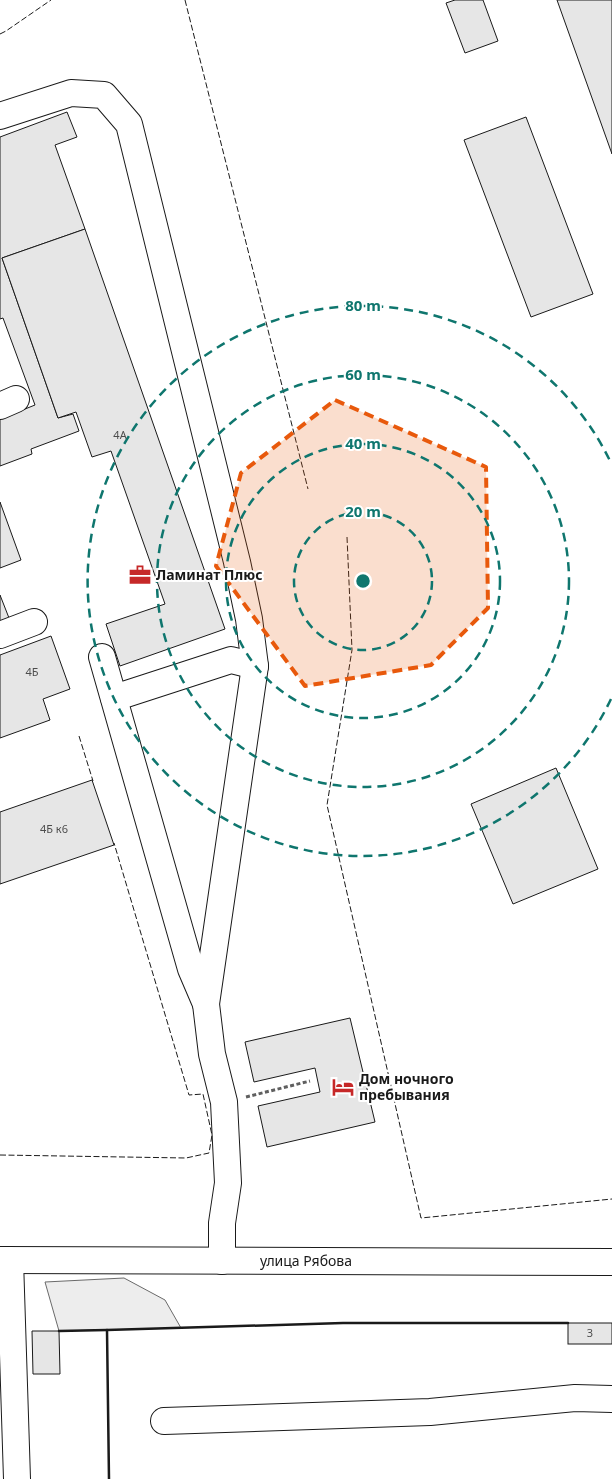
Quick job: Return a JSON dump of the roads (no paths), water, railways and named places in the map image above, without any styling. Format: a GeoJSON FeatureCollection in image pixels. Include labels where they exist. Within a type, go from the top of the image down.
{"type":"FeatureCollection","features":[{"type":"Feature","properties":{"kind":"street"},"geometry":{"type":"LineString","coordinates":[[0,116],[71,93],[104,95],[129,124],[237,562],[249,618],[255,666],[206,1004],[212,1054],[224,1102],[228,1183],[222,1223],[222,1261]]}},
{"type":"Feature","properties":{"kind":"street"},"geometry":{"type":"LineString","coordinates":[[0,635],[34,622]]}},
{"type":"Feature","properties":{"kind":"street"},"geometry":{"type":"LineString","coordinates":[[102,657],[191,969],[206,1004]]}},
{"type":"Feature","properties":{"kind":"street"},"geometry":{"type":"LineString","coordinates":[[114,698],[231,660],[255,666]]}},
{"type":"Feature","properties":{"kind":"street"},"geometry":{"type":"LineString","coordinates":[[5,1260],[17,1479]]}},
{"type":"Feature","properties":{"kind":"street","name":"улица Рябова"},"geometry":{"type":"LineString","coordinates":[[5,1260],[612,1262]]}},
{"type":"Feature","properties":{"kind":"street"},"geometry":{"type":"LineString","coordinates":[[164,1421],[430,1412],[575,1398],[612,1399]]}},
{"type":"Feature","properties":{"kind":"place","name":"Ламинат Плюс"},"geometry":{"type":"Point","coordinates":[140,575]}},
{"type":"Feature","properties":{"kind":"place","name":"Дом ночного пребывания"},"geometry":{"type":"Point","coordinates":[343,1087]}}]}
